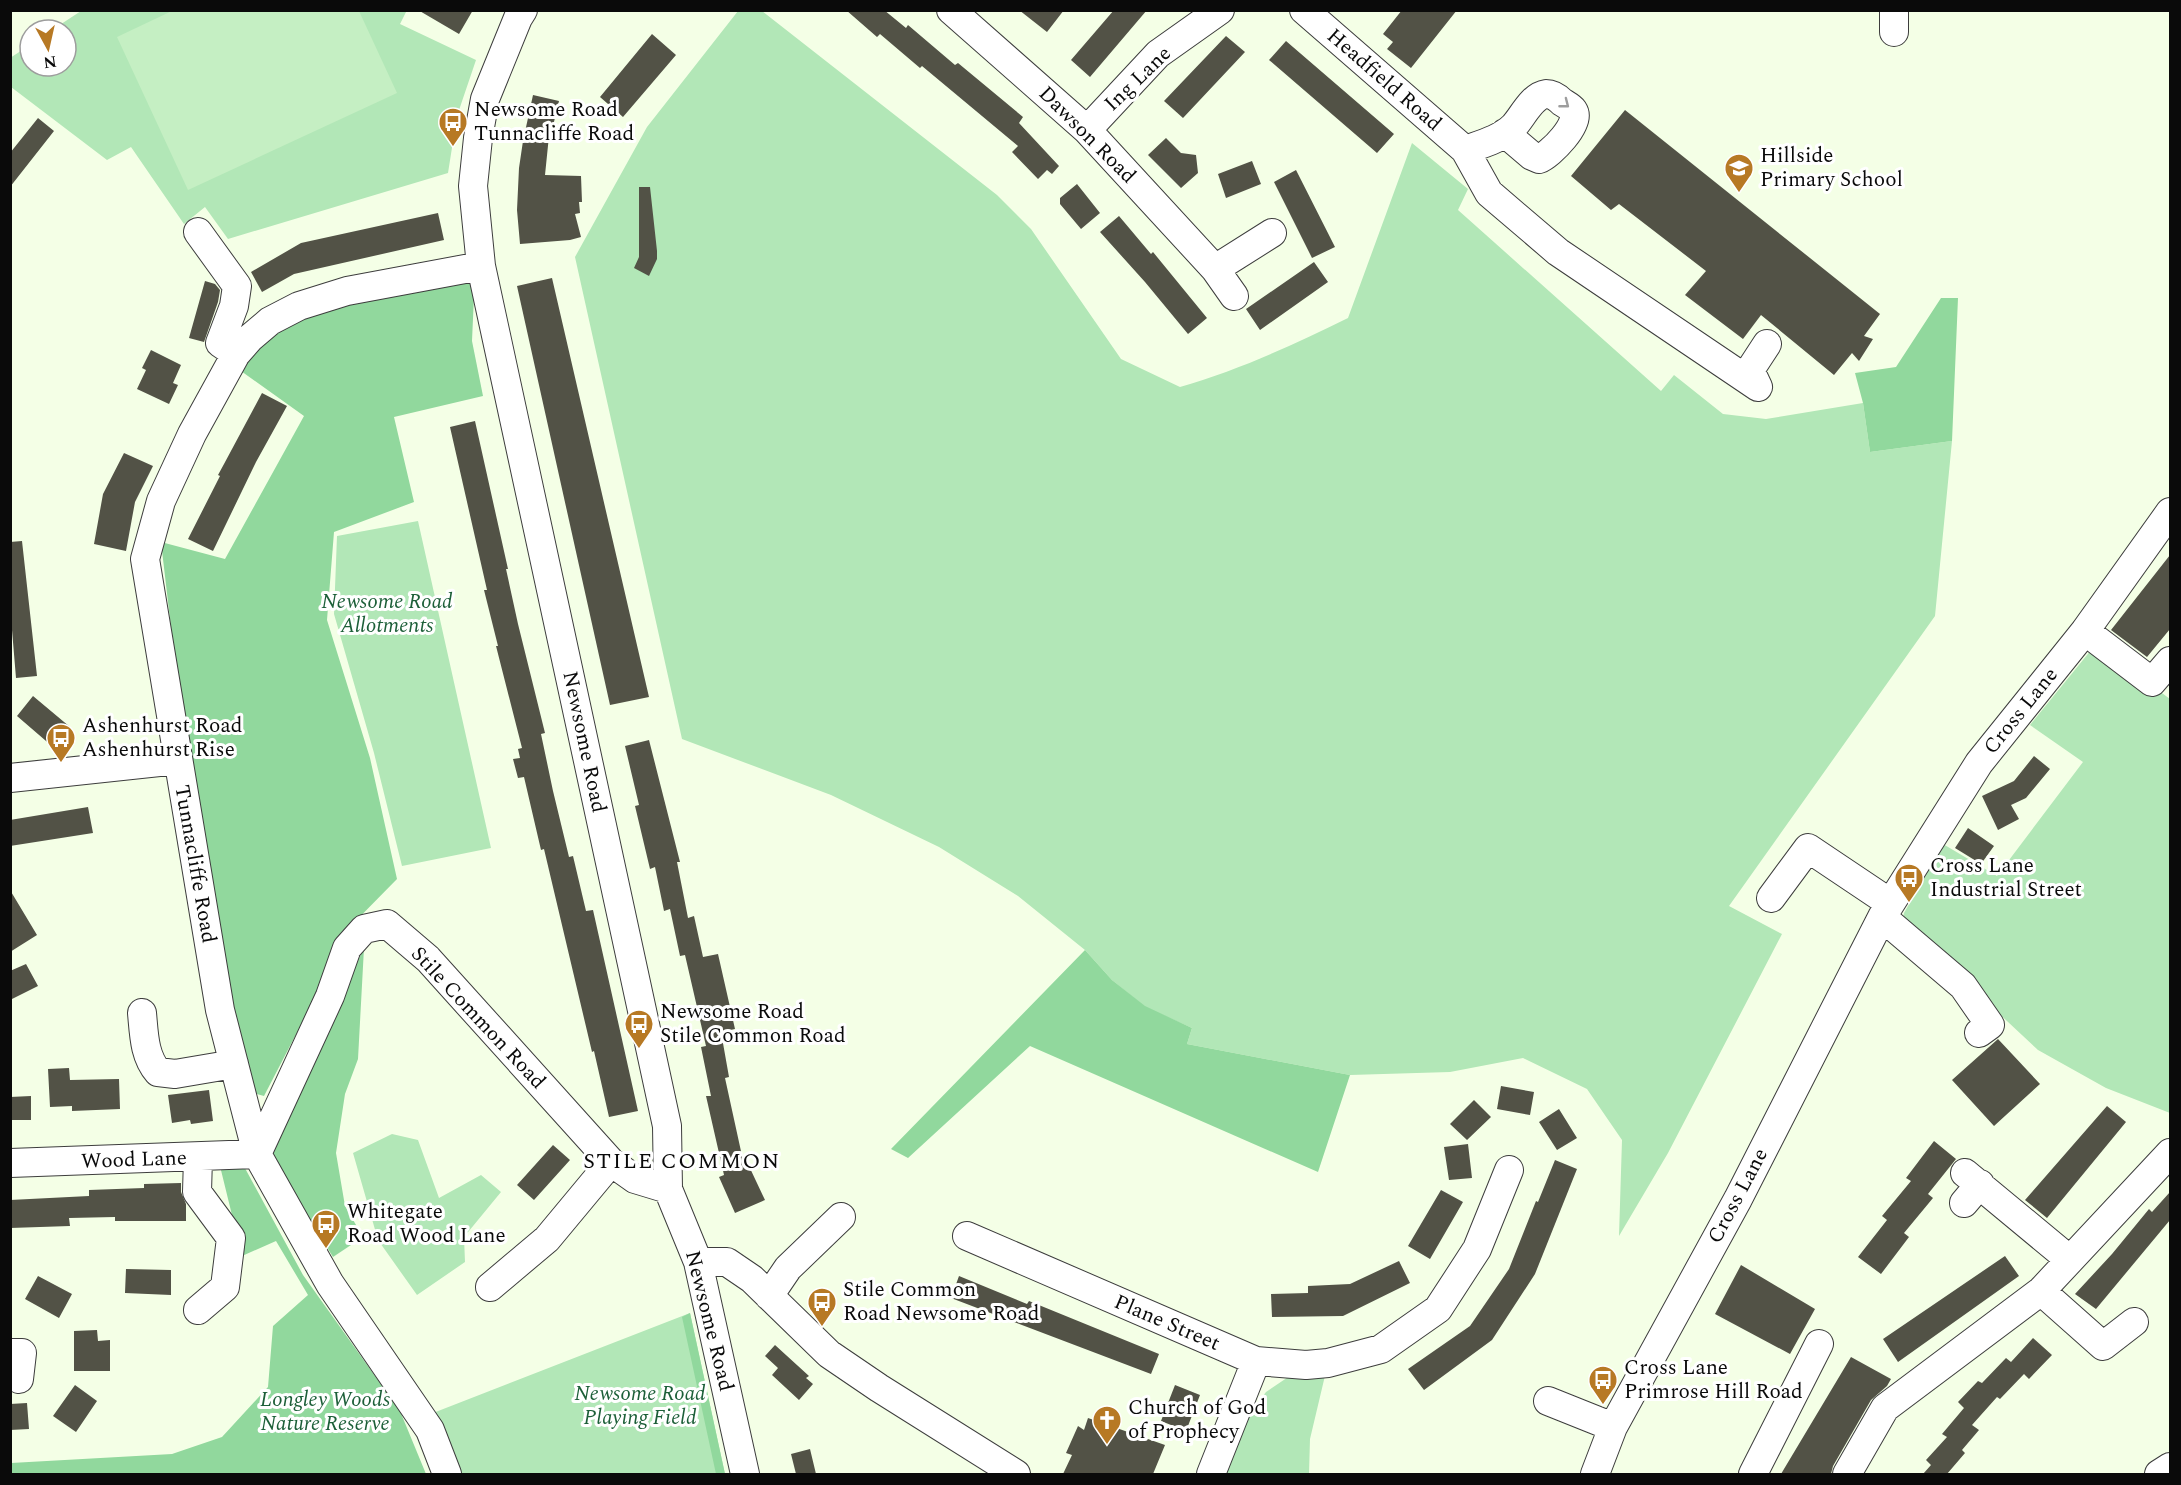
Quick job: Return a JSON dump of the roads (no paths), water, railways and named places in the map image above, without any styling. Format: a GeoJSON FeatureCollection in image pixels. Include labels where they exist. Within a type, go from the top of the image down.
{"type":"FeatureCollection","features":[{"type":"Feature","properties":{"kind":"street","name":"Newsome Road"},"geometry":{"type":"LineString","coordinates":[[523,10],[486,99],[478,138],[473,186],[481,266],[668,1126],[668,1189],[698,1262],[746,1474]]}},
{"type":"Feature","properties":{"kind":"street","name":"Dawson Road"},"geometry":{"type":"LineString","coordinates":[[951,10],[1087,130],[1215,269],[1234,296]]}},
{"type":"Feature","properties":{"kind":"street","name":"Ing Lane"},"geometry":{"type":"LineString","coordinates":[[1087,130],[1158,54],[1220,10]]}},
{"type":"Feature","properties":{"kind":"street","name":"Headfield Road"},"geometry":{"type":"LineString","coordinates":[[1304,10],[1465,150],[1489,193],[1558,252],[1758,387],[1750,370],[1767,344]]}},
{"type":"Feature","properties":{"kind":"street"},"geometry":{"type":"LineString","coordinates":[[1465,150],[1502,135]]}},
{"type":"Feature","properties":{"kind":"street"},"geometry":{"type":"LineString","coordinates":[[198,232],[237,286],[234,306],[220,344],[236,354]]}},
{"type":"Feature","properties":{"kind":"street"},"geometry":{"type":"LineString","coordinates":[[1215,269],[1272,233]]}},
{"type":"Feature","properties":{"kind":"street","name":"Tunnacliffe Road"},"geometry":{"type":"LineString","coordinates":[[447,1474],[430,1430],[330,1284],[257,1154],[220,1010],[145,559],[161,501],[192,434],[236,354],[250,338],[270,321],[299,306],[347,291],[481,266]]}},
{"type":"Feature","properties":{"kind":"street","name":"Cross Lane"},"geometry":{"type":"LineString","coordinates":[[1595,1474],[1613,1427],[1738,1199],[1886,910],[1979,763],[2085,631],[2170,512]]}},
{"type":"Feature","properties":{"kind":"street"},"geometry":{"type":"LineString","coordinates":[[2085,631],[2151,682],[2170,660]]}},
{"type":"Feature","properties":{"kind":"street"},"geometry":{"type":"LineString","coordinates":[[10,778],[178,760]]}},
{"type":"Feature","properties":{"kind":"street"},"geometry":{"type":"LineString","coordinates":[[1771,898],[1808,848],[1886,910],[1963,986],[1990,1024],[1979,1033]]}},
{"type":"Feature","properties":{"kind":"street","name":"Stile Common Road"},"geometry":{"type":"LineString","coordinates":[[257,1154],[330,996],[347,948],[364,929],[387,924],[428,959],[610,1162],[635,1179],[668,1189]]}},
{"type":"Feature","properties":{"kind":"street"},"geometry":{"type":"LineString","coordinates":[[142,1013],[150,1063],[158,1072],[175,1074],[234,1064]]}},
{"type":"Feature","properties":{"kind":"street"},"geometry":{"type":"LineString","coordinates":[[1847,1474],[1885,1408],[2041,1292],[2170,1153]]}},
{"type":"Feature","properties":{"kind":"street","name":"Wood Lane"},"geometry":{"type":"LineString","coordinates":[[10,1163],[198,1158],[257,1154]]}},
{"type":"Feature","properties":{"kind":"street"},"geometry":{"type":"LineString","coordinates":[[198,1158],[197,1192],[231,1238],[225,1287],[198,1310]]}},
{"type":"Feature","properties":{"kind":"street"},"geometry":{"type":"LineString","coordinates":[[490,1287],[547,1239],[610,1162]]}},
{"type":"Feature","properties":{"kind":"street","name":"Plane Street"},"geometry":{"type":"LineString","coordinates":[[967,1236],[1256,1361],[1306,1365],[1328,1363],[1381,1349],[1438,1309],[1477,1250],[1509,1170]]}},
{"type":"Feature","properties":{"kind":"street"},"geometry":{"type":"LineString","coordinates":[[1969,1187],[2070,1260]]}},
{"type":"Feature","properties":{"kind":"street"},"geometry":{"type":"LineString","coordinates":[[769,1296],[788,1268],[841,1217]]}},
{"type":"Feature","properties":{"kind":"street"},"geometry":{"type":"LineString","coordinates":[[698,1262],[727,1262],[752,1280],[829,1354],[1016,1474]]}},
{"type":"Feature","properties":{"kind":"street"},"geometry":{"type":"LineString","coordinates":[[2041,1292],[2103,1346],[2134,1322]]}},
{"type":"Feature","properties":{"kind":"street"},"geometry":{"type":"LineString","coordinates":[[1753,1474],[1819,1344]]}},
{"type":"Feature","properties":{"kind":"street"},"geometry":{"type":"LineString","coordinates":[[1211,1474],[1256,1361]]}},
{"type":"Feature","properties":{"kind":"street"},"geometry":{"type":"LineString","coordinates":[[1548,1401],[1613,1427]]}},
{"type":"Feature","properties":{"kind":"street"},"geometry":{"type":"LineString","coordinates":[[2159,1474],[2170,1467]]}},
{"type":"Feature","properties":{"kind":"place","name":"Newsome Road Tunnacliffe Road"},"geometry":{"type":"Point","coordinates":[453,148]}},
{"type":"Feature","properties":{"kind":"place","name":"Hillside Primary School"},"geometry":{"type":"Point","coordinates":[1739,194]}},
{"type":"Feature","properties":{"kind":"place","name":"Ashenhurst Road Ashenhurst Rise"},"geometry":{"type":"Point","coordinates":[61,764]}},
{"type":"Feature","properties":{"kind":"place","name":"Cross Lane Industrial Street"},"geometry":{"type":"Point","coordinates":[1909,904]}},
{"type":"Feature","properties":{"kind":"place","name":"Newsome Road Stile Common Road"},"geometry":{"type":"Point","coordinates":[639,1050]}},
{"type":"Feature","properties":{"kind":"place","name":"Whitegate Road Wood Lane"},"geometry":{"type":"Point","coordinates":[326,1250]}},
{"type":"Feature","properties":{"kind":"place","name":"Stile Common Road Newsome Road"},"geometry":{"type":"Point","coordinates":[822,1328]}},
{"type":"Feature","properties":{"kind":"place","name":"Cross Lane Primrose Hill Road"},"geometry":{"type":"Point","coordinates":[1603,1406]}},
{"type":"Feature","properties":{"kind":"place","name":"Church of God of Prophecy"},"geometry":{"type":"Point","coordinates":[1107,1446]}},
{"type":"Feature","properties":{"kind":"district","name":"STILE COMMON"},"geometry":{"type":"Point","coordinates":[682,1161]}},
{"type":"Feature","properties":{"kind":"park label","name":"Newsome Road Allotments"},"geometry":{"type":"Point","coordinates":[387,614]}},
{"type":"Feature","properties":{"kind":"park label","name":"Newsome Road Playing Field"},"geometry":{"type":"Point","coordinates":[640,1406]}},
{"type":"Feature","properties":{"kind":"park label","name":"Longley Woods Nature Reserve"},"geometry":{"type":"Point","coordinates":[325,1412]}}]}
